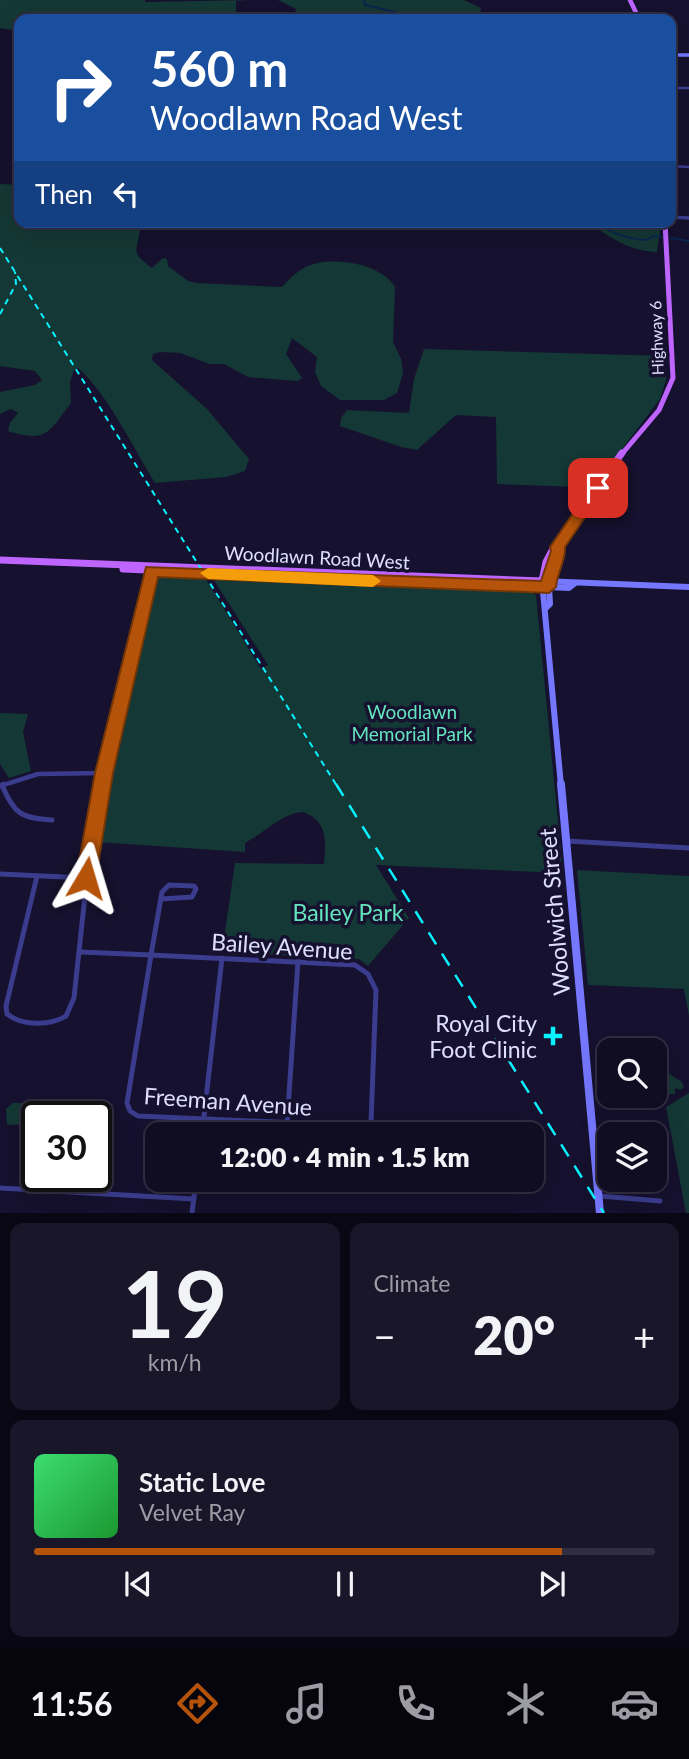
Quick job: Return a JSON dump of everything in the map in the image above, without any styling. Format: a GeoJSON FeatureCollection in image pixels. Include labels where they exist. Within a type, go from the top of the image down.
{"type":"FeatureCollection","features":[{"type":"Feature","properties":{"kind":"main road","name":"Highway 6"},"geometry":{"type":"LineString","coordinates":[[633,441],[659,410],[673,378],[666,228]]}},
{"type":"Feature","properties":{"kind":"main road","name":"Woolwich Street"},"geometry":{"type":"LineString","coordinates":[[600,1213],[546,608],[550,604],[545,584],[558,551],[557,547],[633,441]]}},
{"type":"Feature","properties":{"kind":"main road","name":"Woodlawn Road West"},"geometry":{"type":"LineString","coordinates":[[0,560],[545,584]]}},
{"type":"Feature","properties":{"kind":"main road"},"geometry":{"type":"LineString","coordinates":[[545,584],[569,588],[574,584],[689,587]]}},
{"type":"Feature","properties":{"kind":"street"},"geometry":{"type":"LineString","coordinates":[[37,876],[6,1006],[10,1018],[28,1022],[57,1021],[65,1017],[70,1007],[81,952],[86,878],[104,773],[152,568]]}},
{"type":"Feature","properties":{"kind":"street"},"geometry":{"type":"LineString","coordinates":[[52,820],[27,819],[15,813],[1,786],[44,772],[104,773]]}},
{"type":"Feature","properties":{"kind":"street"},"geometry":{"type":"LineString","coordinates":[[567,841],[689,848]]}},
{"type":"Feature","properties":{"kind":"street"},"geometry":{"type":"LineString","coordinates":[[0,874],[86,878]]}},
{"type":"Feature","properties":{"kind":"street"},"geometry":{"type":"LineString","coordinates":[[169,885],[194,886],[197,889],[192,897],[162,899],[162,891],[169,885]]}},
{"type":"Feature","properties":{"kind":"street","name":"Freeman Avenue"},"geometry":{"type":"LineString","coordinates":[[162,899],[127,1103],[130,1111],[138,1116],[254,1122]]}},
{"type":"Feature","properties":{"kind":"street","name":"Bailey Avenue"},"geometry":{"type":"LineString","coordinates":[[81,952],[355,965],[371,979],[376,990],[371,1122]]}},
{"type":"Feature","properties":{"kind":"street"},"geometry":{"type":"LineString","coordinates":[[204,1122],[222,958]]}},
{"type":"Feature","properties":{"kind":"street"},"geometry":{"type":"LineString","coordinates":[[287,1122],[298,961]]}},
{"type":"Feature","properties":{"kind":"street"},"geometry":{"type":"LineString","coordinates":[[0,1188],[194,1199]]}},
{"type":"Feature","properties":{"kind":"street"},"geometry":{"type":"LineString","coordinates":[[192,1213],[195,1192]]}},
{"type":"Feature","properties":{"kind":"street"},"geometry":{"type":"LineString","coordinates":[[599,1196],[660,1201]]}},
{"type":"Feature","properties":{"kind":"green space"},"geometry":{"type":"Polygon","coordinates":[[[0,0],[248,0],[236,1],[236,14],[14,14],[14,30],[0,28],[0,0]]]}},
{"type":"Feature","properties":{"kind":"green space"},"geometry":{"type":"Polygon","coordinates":[[[278,0],[464,0],[481,8],[480,14],[295,14],[296,9],[278,0]]]}},
{"type":"Feature","properties":{"kind":"green space"},"geometry":{"type":"Polygon","coordinates":[[[0,184],[14,185],[14,228],[139,228],[137,252],[141,259],[152,268],[163,258],[167,259],[168,266],[188,281],[196,283],[282,287],[304,268],[330,262],[355,264],[379,272],[395,287],[393,342],[401,359],[403,373],[397,393],[384,400],[340,400],[321,386],[315,372],[317,357],[292,338],[286,354],[302,378],[298,381],[248,377],[224,364],[210,364],[180,353],[153,354],[152,360],[207,409],[249,459],[245,471],[226,477],[155,483],[110,406],[78,368],[74,370],[70,382],[71,403],[46,433],[31,436],[8,431],[10,423],[18,413],[11,409],[0,414],[0,392],[35,385],[42,380],[35,371],[0,366],[0,184]]]}},
{"type":"Feature","properties":{"kind":"green space"},"geometry":{"type":"Polygon","coordinates":[[[599,228],[660,228],[657,252],[639,250],[599,228]]]}},
{"type":"Feature","properties":{"kind":"green space"},"geometry":{"type":"Polygon","coordinates":[[[424,349],[666,356],[666,380],[660,399],[591,490],[582,487],[497,484],[496,417],[456,415],[417,450],[340,426],[341,418],[347,410],[409,413],[414,379],[424,349]]]}},
{"type":"Feature","properties":{"kind":"green space","name":"Woodlawn Memorial Park"},"geometry":{"type":"Polygon","coordinates":[[[161,573],[204,576],[261,669],[268,665],[212,577],[530,591],[536,595],[563,873],[376,865],[409,918],[368,966],[359,959],[222,952],[235,863],[324,864],[324,833],[317,821],[303,812],[280,820],[245,843],[245,852],[97,842],[99,820],[153,578],[161,573]]]}},
{"type":"Feature","properties":{"kind":"green space"},"geometry":{"type":"Polygon","coordinates":[[[0,713],[28,714],[23,732],[31,771],[9,778],[0,764],[0,713]]]}},
{"type":"Feature","properties":{"kind":"green space"},"geometry":{"type":"Polygon","coordinates":[[[577,870],[689,876],[689,1016],[684,989],[588,985],[577,870]]]}},
{"type":"Feature","properties":{"kind":"green space"},"geometry":{"type":"Polygon","coordinates":[[[667,1073],[682,1082],[684,1087],[680,1090],[675,1088],[675,1094],[668,1094],[667,1073]]]}},
{"type":"Feature","properties":{"kind":"green space"},"geometry":{"type":"Polygon","coordinates":[[[689,1093],[689,1213],[686,1213],[667,1106],[689,1093]]]}},
{"type":"Feature","properties":{"kind":"green space"},"geometry":{"type":"Polygon","coordinates":[[[13,1103],[21,1103],[21,1124],[7,1125],[6,1109],[13,1103]]]}},
{"type":"Feature","properties":{"kind":"waterway"},"geometry":{"type":"LineString","coordinates":[[364,0],[365,5],[400,14]]}},
{"type":"Feature","properties":{"kind":"waterway"},"geometry":{"type":"LineString","coordinates":[[605,228],[626,237],[647,240],[653,236],[662,237]]}},
{"type":"Feature","properties":{"kind":"waterway"},"geometry":{"type":"LineString","coordinates":[[671,238],[689,241]]}},
{"type":"Feature","properties":{"kind":"railway"},"geometry":{"type":"LineString","coordinates":[[0,248],[337,786]]}},
{"type":"Feature","properties":{"kind":"railway"},"geometry":{"type":"LineString","coordinates":[[0,314],[16,284],[15,272]]}},
{"type":"Feature","properties":{"kind":"railway"},"geometry":{"type":"LineString","coordinates":[[336,784],[604,1213]]}},
{"type":"Feature","properties":{"kind":"slow traffic"},"geometry":{"type":"LineString","coordinates":[[208,573],[373,581]]}},
{"type":"Feature","properties":{"kind":"place","name":"Royal City Foot Clinic"},"geometry":{"type":"Point","coordinates":[553,1036]}},
{"type":"Feature","properties":{"kind":"route"},"geometry":{"type":"LineString","coordinates":[[86,878],[104,773],[152,571],[549,587],[557,547],[598,488]]}},
{"type":"Feature","properties":{"kind":"park label","name":"Bailey Park"},"geometry":{"type":"Point","coordinates":[348,912]}}]}
